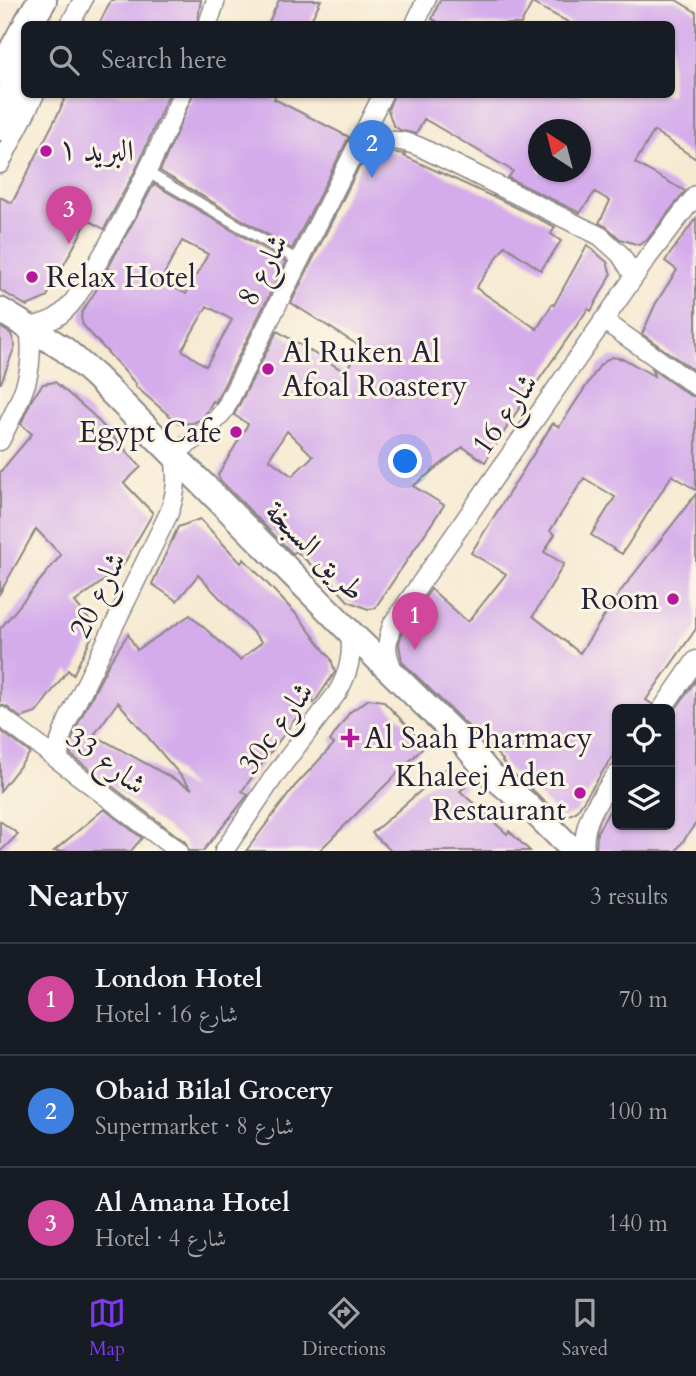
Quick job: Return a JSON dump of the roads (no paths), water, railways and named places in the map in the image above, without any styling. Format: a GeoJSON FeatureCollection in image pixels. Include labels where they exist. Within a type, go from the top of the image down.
{"type":"FeatureCollection","features":[{"type":"Feature","properties":{"kind":"main road"},"geometry":{"type":"LineString","coordinates":[[30,21],[42,0]]}},
{"type":"Feature","properties":{"kind":"main road"},"geometry":{"type":"LineString","coordinates":[[36,21],[42,0]]}},
{"type":"Feature","properties":{"kind":"main road"},"geometry":{"type":"LineString","coordinates":[[0,75],[21,36]]}},
{"type":"Feature","properties":{"kind":"main road"},"geometry":{"type":"LineString","coordinates":[[0,126],[21,65]]}},
{"type":"Feature","properties":{"kind":"street"},"geometry":{"type":"LineString","coordinates":[[72,21],[83,0]]}},
{"type":"Feature","properties":{"kind":"street"},"geometry":{"type":"LineString","coordinates":[[209,21],[216,0]]}},
{"type":"Feature","properties":{"kind":"street"},"geometry":{"type":"LineString","coordinates":[[416,21],[426,0]]}},
{"type":"Feature","properties":{"kind":"street"},"geometry":{"type":"LineString","coordinates":[[0,164],[33,98]]}},
{"type":"Feature","properties":{"kind":"street"},"geometry":{"type":"LineString","coordinates":[[0,441],[20,399],[30,369],[29,327],[49,322],[71,305],[106,248],[147,172],[179,98]]}},
{"type":"Feature","properties":{"kind":"street","name":"شارع 8"},"geometry":{"type":"LineString","coordinates":[[173,452],[202,435],[225,409],[381,98]]}},
{"type":"Feature","properties":{"kind":"street"},"geometry":{"type":"LineString","coordinates":[[350,162],[361,150],[375,143],[406,141],[600,236],[620,254],[634,276]]}},
{"type":"Feature","properties":{"kind":"street","name":"شارع 16"},"geometry":{"type":"LineString","coordinates":[[395,674],[388,657],[387,640],[393,623],[634,276],[696,195]]}},
{"type":"Feature","properties":{"kind":"street","name":"طريق السبخة"},"geometry":{"type":"LineString","coordinates":[[0,310],[64,349],[80,362],[460,739],[489,773],[525,803],[574,851]]}},
{"type":"Feature","properties":{"kind":"street"},"geometry":{"type":"LineString","coordinates":[[603,320],[696,386]]}},
{"type":"Feature","properties":{"kind":"street","name":"شارع 20"},"geometry":{"type":"LineString","coordinates":[[59,760],[60,741],[67,722],[169,513],[177,482],[173,452]]}},
{"type":"Feature","properties":{"kind":"street","name":"30c شارع"},"geometry":{"type":"LineString","coordinates":[[224,851],[275,775],[337,693],[350,664],[351,632]]}},
{"type":"Feature","properties":{"kind":"street"},"geometry":{"type":"LineString","coordinates":[[665,704],[696,660]]}},
{"type":"Feature","properties":{"kind":"street","name":"شارع 33"},"geometry":{"type":"LineString","coordinates":[[0,716],[178,851]]}},
{"type":"Feature","properties":{"kind":"street"},"geometry":{"type":"LineString","coordinates":[[584,851],[586,828],[592,811],[612,781]]}},
{"type":"Feature","properties":{"kind":"lane"},"geometry":{"type":"LineString","coordinates":[[147,172],[299,261]]}},
{"type":"Feature","properties":{"kind":"place","name":"البريد ١"},"geometry":{"type":"Point","coordinates":[46,151]}},
{"type":"Feature","properties":{"kind":"place","name":"Obaid Bilal Grocery"},"geometry":{"type":"Point","coordinates":[372,178]}},
{"type":"Feature","properties":{"kind":"place","name":"Al Amana Hotel"},"geometry":{"type":"Point","coordinates":[69,244]}},
{"type":"Feature","properties":{"kind":"place","name":"Relax Hotel"},"geometry":{"type":"Point","coordinates":[32,277]}},
{"type":"Feature","properties":{"kind":"place","name":"Al Ruken Al Afoal Roastery"},"geometry":{"type":"Point","coordinates":[268,369]}},
{"type":"Feature","properties":{"kind":"place","name":"Egypt Cafe"},"geometry":{"type":"Point","coordinates":[236,432]}},
{"type":"Feature","properties":{"kind":"place","name":"Room"},"geometry":{"type":"Point","coordinates":[673,599]}},
{"type":"Feature","properties":{"kind":"place","name":"London Hotel"},"geometry":{"type":"Point","coordinates":[415,650]}},
{"type":"Feature","properties":{"kind":"place","name":"Al Saah Pharmacy"},"geometry":{"type":"Point","coordinates":[350,738]}},
{"type":"Feature","properties":{"kind":"place","name":"Khaleej Aden Restaurant"},"geometry":{"type":"Point","coordinates":[580,793]}}]}
